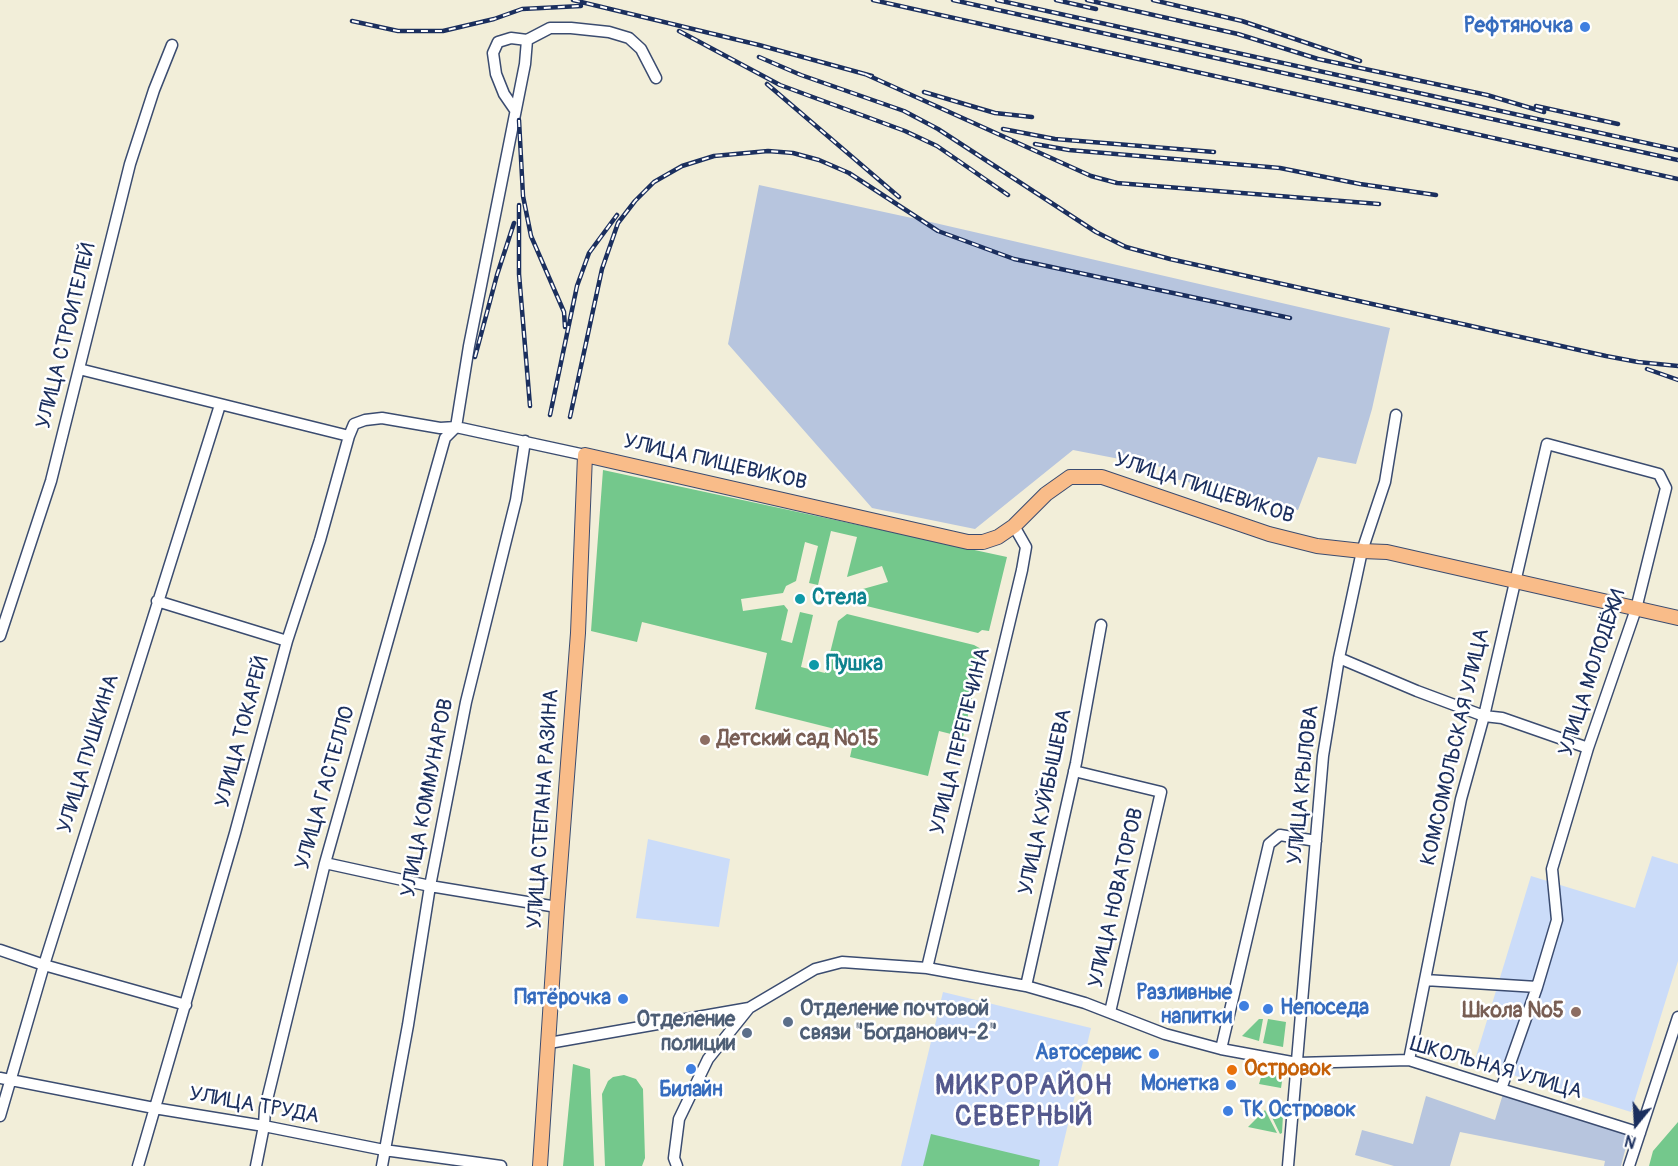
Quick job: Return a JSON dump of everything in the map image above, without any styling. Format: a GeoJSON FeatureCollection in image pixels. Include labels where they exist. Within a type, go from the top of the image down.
{"type":"FeatureCollection","features":[{"type":"Feature","properties":{"kind":"main road","name":"УЛИЦА ПИЩЕВИКОВ"},"geometry":{"type":"LineString","coordinates":[[585,455],[968,542],[983,542],[998,537],[1014,526],[1046,494],[1070,477],[1102,477],[1269,534],[1317,546],[1387,552],[1678,618]]}},
{"type":"Feature","properties":{"kind":"main road","name":"УЛИЦА СТЕПАНА РАЗИНА"},"geometry":{"type":"LineString","coordinates":[[540,1166],[578,633],[585,455]]}},
{"type":"Feature","properties":{"kind":"street"},"geometry":{"type":"LineString","coordinates":[[515,110],[504,94],[496,74],[494,53],[498,42],[511,38],[527,40],[550,28],[571,27],[609,32],[629,38],[641,49],[656,78]]}},
{"type":"Feature","properties":{"kind":"street"},"geometry":{"type":"LineString","coordinates":[[456,427],[525,64],[527,40]]}},
{"type":"Feature","properties":{"kind":"street","name":"УЛИЦА СТРОИТЕЛЕЙ"},"geometry":{"type":"LineString","coordinates":[[0,636],[51,481],[130,164],[154,90],[172,45]]}},
{"type":"Feature","properties":{"kind":"street"},"geometry":{"type":"LineString","coordinates":[[79,369],[349,436]]}},
{"type":"Feature","properties":{"kind":"street","name":"УЛИЦА ПУШКИНА"},"geometry":{"type":"LineString","coordinates":[[0,1116],[6,1079],[220,405]]}},
{"type":"Feature","properties":{"kind":"street","name":"УЛИЦА КРЫЛОВА"},"geometry":{"type":"LineString","coordinates":[[1288,1166],[1323,756],[1339,658],[1362,551],[1385,482],[1396,415]]}},
{"type":"Feature","properties":{"kind":"street","name":"УЛИЦА ПИЩЕВИКОВ"},"geometry":{"type":"LineString","coordinates":[[349,436],[354,424],[382,418],[440,428],[456,427],[585,455]]}},
{"type":"Feature","properties":{"kind":"street","name":"УЛИЦА ГАСТЕЛЛО"},"geometry":{"type":"LineString","coordinates":[[256,1166],[265,1108],[325,863],[445,438],[456,427]]}},
{"type":"Feature","properties":{"kind":"street","name":"УЛИЦА ТОКАРЕЙ"},"geometry":{"type":"LineString","coordinates":[[138,1166],[186,1005],[287,641],[320,540],[349,436]]}},
{"type":"Feature","properties":{"kind":"street","name":"УЛИЦА КОММУНАРОВ"},"geometry":{"type":"LineString","coordinates":[[382,1166],[391,1127],[430,886],[466,702],[516,500],[525,441]]}},
{"type":"Feature","properties":{"kind":"street","name":"КОМСОМОЛЬСКАЯ УЛИЦА"},"geometry":{"type":"LineString","coordinates":[[1409,1060],[1461,799],[1484,716],[1546,444],[1659,474],[1666,488]]}},
{"type":"Feature","properties":{"kind":"street","name":"УЛИЦА МОЛОДЁЖИ"},"geometry":{"type":"LineString","coordinates":[[1537,987],[1557,920],[1552,869],[1588,748],[1636,609],[1666,488]]}},
{"type":"Feature","properties":{"kind":"street","name":"УЛИЦА ПЕРЕПЕЧИНА"},"geometry":{"type":"LineString","coordinates":[[927,968],[1022,570],[1026,547],[1014,526]]}},
{"type":"Feature","properties":{"kind":"street"},"geometry":{"type":"LineString","coordinates":[[157,601],[287,641]]}},
{"type":"Feature","properties":{"kind":"street","name":"УЛИЦА КУЙБЫШЕВА"},"geometry":{"type":"LineString","coordinates":[[1026,986],[1074,771],[1101,625]]}},
{"type":"Feature","properties":{"kind":"street"},"geometry":{"type":"LineString","coordinates":[[1339,658],[1484,716],[1502,718],[1588,748]]}},
{"type":"Feature","properties":{"kind":"street","name":"УЛИЦА НОВАТОРОВ"},"geometry":{"type":"LineString","coordinates":[[1074,771],[1161,792],[1110,1012]]}},
{"type":"Feature","properties":{"kind":"street"},"geometry":{"type":"LineString","coordinates":[[1221,1049],[1269,844],[1280,835],[1316,841]]}},
{"type":"Feature","properties":{"kind":"street"},"geometry":{"type":"LineString","coordinates":[[325,863],[430,886],[557,907]]}},
{"type":"Feature","properties":{"kind":"street"},"geometry":{"type":"LineString","coordinates":[[0,950],[44,965],[186,1005]]}},
{"type":"Feature","properties":{"kind":"street","name":"ШКОЛЬНАЯ УЛИЦА"},"geometry":{"type":"LineString","coordinates":[[749,1008],[815,969],[829,965],[855,962],[927,968],[1026,986],[1110,1012],[1165,1034],[1221,1049],[1297,1063],[1409,1060],[1640,1133]]}},
{"type":"Feature","properties":{"kind":"street"},"geometry":{"type":"LineString","coordinates":[[1425,980],[1537,987],[1501,1089]]}},
{"type":"Feature","properties":{"kind":"street"},"geometry":{"type":"LineString","coordinates":[[549,1043],[749,1008]]}},
{"type":"Feature","properties":{"kind":"street"},"geometry":{"type":"LineString","coordinates":[[677,1166],[674,1158],[679,1119],[708,1059],[749,1008]]}},
{"type":"Feature","properties":{"kind":"street"},"geometry":{"type":"LineString","coordinates":[[1629,1166],[1678,1017]]}},
{"type":"Feature","properties":{"kind":"street","name":"УЛИЦА ТРУДА"},"geometry":{"type":"LineString","coordinates":[[6,1079],[384,1150],[501,1166]]}},
{"type":"Feature","properties":{"kind":"shaded area"},"geometry":{"type":"Polygon","coordinates":[[[759,185],[935,223],[1390,328],[1372,409],[1356,464],[1318,457],[1298,510],[1160,475],[1161,467],[1073,450],[975,529],[872,508],[728,344],[759,185]]]}},
{"type":"Feature","properties":{"kind":"shaded area"},"geometry":{"type":"Polygon","coordinates":[[[648,839],[730,859],[719,927],[636,918],[648,839]]]}},
{"type":"Feature","properties":{"kind":"shaded area","name":"Школа №5"},"geometry":{"type":"Polygon","coordinates":[[[1652,856],[1678,864],[1678,961],[1631,1112],[1474,1063],[1531,876],[1635,908],[1652,856]]]}},
{"type":"Feature","properties":{"kind":"shaded area"},"geometry":{"type":"Polygon","coordinates":[[[943,992],[1091,1028],[1058,1166],[901,1166],[943,992]]]}},
{"type":"Feature","properties":{"kind":"shaded area"},"geometry":{"type":"Polygon","coordinates":[[[1503,1094],[1629,1135],[1621,1166],[1604,1166],[1605,1161],[1460,1132],[1450,1166],[1394,1166],[1355,1155],[1362,1130],[1413,1144],[1426,1096],[1495,1120],[1503,1094]]]}},
{"type":"Feature","properties":{"kind":"green space"},"geometry":{"type":"Polygon","coordinates":[[[603,470],[1007,557],[989,631],[982,630],[978,633],[850,602],[849,597],[845,594],[888,582],[882,566],[847,577],[857,537],[831,531],[818,585],[809,583],[818,546],[805,542],[796,581],[786,586],[783,593],[741,599],[743,611],[784,605],[788,610],[781,640],[792,643],[800,612],[813,615],[801,667],[825,673],[838,621],[847,614],[974,645],[983,650],[963,737],[939,731],[928,776],[850,757],[855,734],[755,709],[767,653],[642,622],[637,642],[591,631],[603,470]]]}},
{"type":"Feature","properties":{"kind":"green space"},"geometry":{"type":"Polygon","coordinates":[[[1259,1019],[1263,1019],[1259,1041],[1242,1036],[1259,1019]]]}},
{"type":"Feature","properties":{"kind":"green space"},"geometry":{"type":"Polygon","coordinates":[[[1268,1019],[1286,1022],[1283,1047],[1263,1043],[1268,1019]]]}},
{"type":"Feature","properties":{"kind":"green space"},"geometry":{"type":"Polygon","coordinates":[[[573,1064],[590,1069],[594,1166],[563,1166],[573,1064]]]}},
{"type":"Feature","properties":{"kind":"green space"},"geometry":{"type":"Polygon","coordinates":[[[1263,1071],[1283,1075],[1281,1088],[1259,1084],[1263,1071]]]}},
{"type":"Feature","properties":{"kind":"green space"},"geometry":{"type":"Polygon","coordinates":[[[624,1075],[636,1079],[643,1089],[645,1158],[642,1166],[605,1166],[602,1094],[608,1081],[613,1077],[624,1075]]]}},
{"type":"Feature","properties":{"kind":"green space"},"geometry":{"type":"Polygon","coordinates":[[[1265,1110],[1277,1133],[1248,1127],[1265,1110]]]}},
{"type":"Feature","properties":{"kind":"green space"},"geometry":{"type":"Polygon","coordinates":[[[1269,1111],[1283,1115],[1282,1133],[1280,1134],[1269,1111]]]}},
{"type":"Feature","properties":{"kind":"green space"},"geometry":{"type":"Polygon","coordinates":[[[1678,1122],[1678,1166],[1649,1166],[1653,1151],[1678,1122]]]}},
{"type":"Feature","properties":{"kind":"green space"},"geometry":{"type":"Polygon","coordinates":[[[931,1134],[1040,1160],[1039,1166],[923,1166],[931,1134]]]}},
{"type":"Feature","properties":{"kind":"railway"},"geometry":{"type":"LineString","coordinates":[[573,0],[759,45],[872,76]]}},
{"type":"Feature","properties":{"kind":"railway"},"geometry":{"type":"LineString","coordinates":[[873,0],[1678,179]]}},
{"type":"Feature","properties":{"kind":"railway"},"geometry":{"type":"LineString","coordinates":[[953,0],[1678,160]]}},
{"type":"Feature","properties":{"kind":"railway"},"geometry":{"type":"LineString","coordinates":[[997,0],[1678,150]]}},
{"type":"Feature","properties":{"kind":"railway"},"geometry":{"type":"LineString","coordinates":[[1056,0],[1096,9]]}},
{"type":"Feature","properties":{"kind":"railway"},"geometry":{"type":"LineString","coordinates":[[1087,0],[1238,34],[1318,59],[1487,95],[1544,112]]}},
{"type":"Feature","properties":{"kind":"railway"},"geometry":{"type":"LineString","coordinates":[[1153,0],[1242,21],[1360,61]]}},
{"type":"Feature","properties":{"kind":"railway"},"geometry":{"type":"LineString","coordinates":[[352,21],[398,31],[443,31],[494,19],[522,9],[581,6]]}},
{"type":"Feature","properties":{"kind":"railway"},"geometry":{"type":"LineString","coordinates":[[679,31],[780,85],[905,131],[937,146],[1008,195]]}},
{"type":"Feature","properties":{"kind":"railway"},"geometry":{"type":"LineString","coordinates":[[759,57],[801,75],[904,111],[938,129],[1096,232],[1126,247],[1170,259],[1606,356],[1678,366]]}},
{"type":"Feature","properties":{"kind":"railway"},"geometry":{"type":"LineString","coordinates":[[865,74],[1091,176],[1117,183],[1379,204]]}},
{"type":"Feature","properties":{"kind":"railway"},"geometry":{"type":"LineString","coordinates":[[767,84],[899,197]]}},
{"type":"Feature","properties":{"kind":"railway"},"geometry":{"type":"LineString","coordinates":[[924,92],[995,113],[1032,117]]}},
{"type":"Feature","properties":{"kind":"railway"},"geometry":{"type":"LineString","coordinates":[[1536,106],[1618,124]]}},
{"type":"Feature","properties":{"kind":"railway"},"geometry":{"type":"LineString","coordinates":[[519,120],[523,196],[531,236],[564,312],[565,327]]}},
{"type":"Feature","properties":{"kind":"railway"},"geometry":{"type":"LineString","coordinates":[[1003,129],[1055,139],[1214,152]]}},
{"type":"Feature","properties":{"kind":"railway"},"geometry":{"type":"LineString","coordinates":[[1035,144],[1069,150],[1280,168],[1360,184],[1436,195]]}},
{"type":"Feature","properties":{"kind":"railway"},"geometry":{"type":"LineString","coordinates":[[570,417],[602,269],[618,223],[654,182],[682,166],[714,156],[768,151],[793,153],[819,160],[849,173],[938,231],[1014,259],[1290,318]]}},
{"type":"Feature","properties":{"kind":"railway"},"geometry":{"type":"LineString","coordinates":[[519,205],[519,274],[530,406]]}},
{"type":"Feature","properties":{"kind":"railway"},"geometry":{"type":"LineString","coordinates":[[550,415],[577,286],[589,253],[617,215]]}},
{"type":"Feature","properties":{"kind":"railway"},"geometry":{"type":"LineString","coordinates":[[475,357],[514,223]]}},
{"type":"Feature","properties":{"kind":"railway"},"geometry":{"type":"LineString","coordinates":[[1647,369],[1678,380]]}},
{"type":"Feature","properties":{"kind":"place","name":"Рефтяночка"},"geometry":{"type":"Point","coordinates":[1585,27]}},
{"type":"Feature","properties":{"kind":"place","name":"Стела"},"geometry":{"type":"Point","coordinates":[800,599]}},
{"type":"Feature","properties":{"kind":"place","name":"Пушка"},"geometry":{"type":"Point","coordinates":[814,665]}},
{"type":"Feature","properties":{"kind":"place","name":"Детский сад №15"},"geometry":{"type":"Point","coordinates":[705,740]}},
{"type":"Feature","properties":{"kind":"place","name":"Пятёрочка"},"geometry":{"type":"Point","coordinates":[623,999]}},
{"type":"Feature","properties":{"kind":"place","name":"Разливные напитки"},"geometry":{"type":"Point","coordinates":[1244,1006]}},
{"type":"Feature","properties":{"kind":"place","name":"Непоседа"},"geometry":{"type":"Point","coordinates":[1268,1009]}},
{"type":"Feature","properties":{"kind":"place","name":"Школа №5"},"geometry":{"type":"Point","coordinates":[1576,1012]}},
{"type":"Feature","properties":{"kind":"place","name":"Отделение почтовой связи \"Богданович-2\""},"geometry":{"type":"Point","coordinates":[788,1022]}},
{"type":"Feature","properties":{"kind":"place","name":"Отделение полиции"},"geometry":{"type":"Point","coordinates":[747,1033]}},
{"type":"Feature","properties":{"kind":"place","name":"Автосервис"},"geometry":{"type":"Point","coordinates":[1154,1054]}},
{"type":"Feature","properties":{"kind":"place","name":"Билайн"},"geometry":{"type":"Point","coordinates":[691,1069]}},
{"type":"Feature","properties":{"kind":"place","name":"Островок"},"geometry":{"type":"Point","coordinates":[1232,1070]}},
{"type":"Feature","properties":{"kind":"place","name":"Монетка"},"geometry":{"type":"Point","coordinates":[1231,1085]}},
{"type":"Feature","properties":{"kind":"place","name":"ТК Островок"},"geometry":{"type":"Point","coordinates":[1228,1111]}},
{"type":"Feature","properties":{"kind":"district","name":"МИКРОРАЙОН СЕВЕРНЫЙ"},"geometry":{"type":"Point","coordinates":[1024,1102]}}]}
